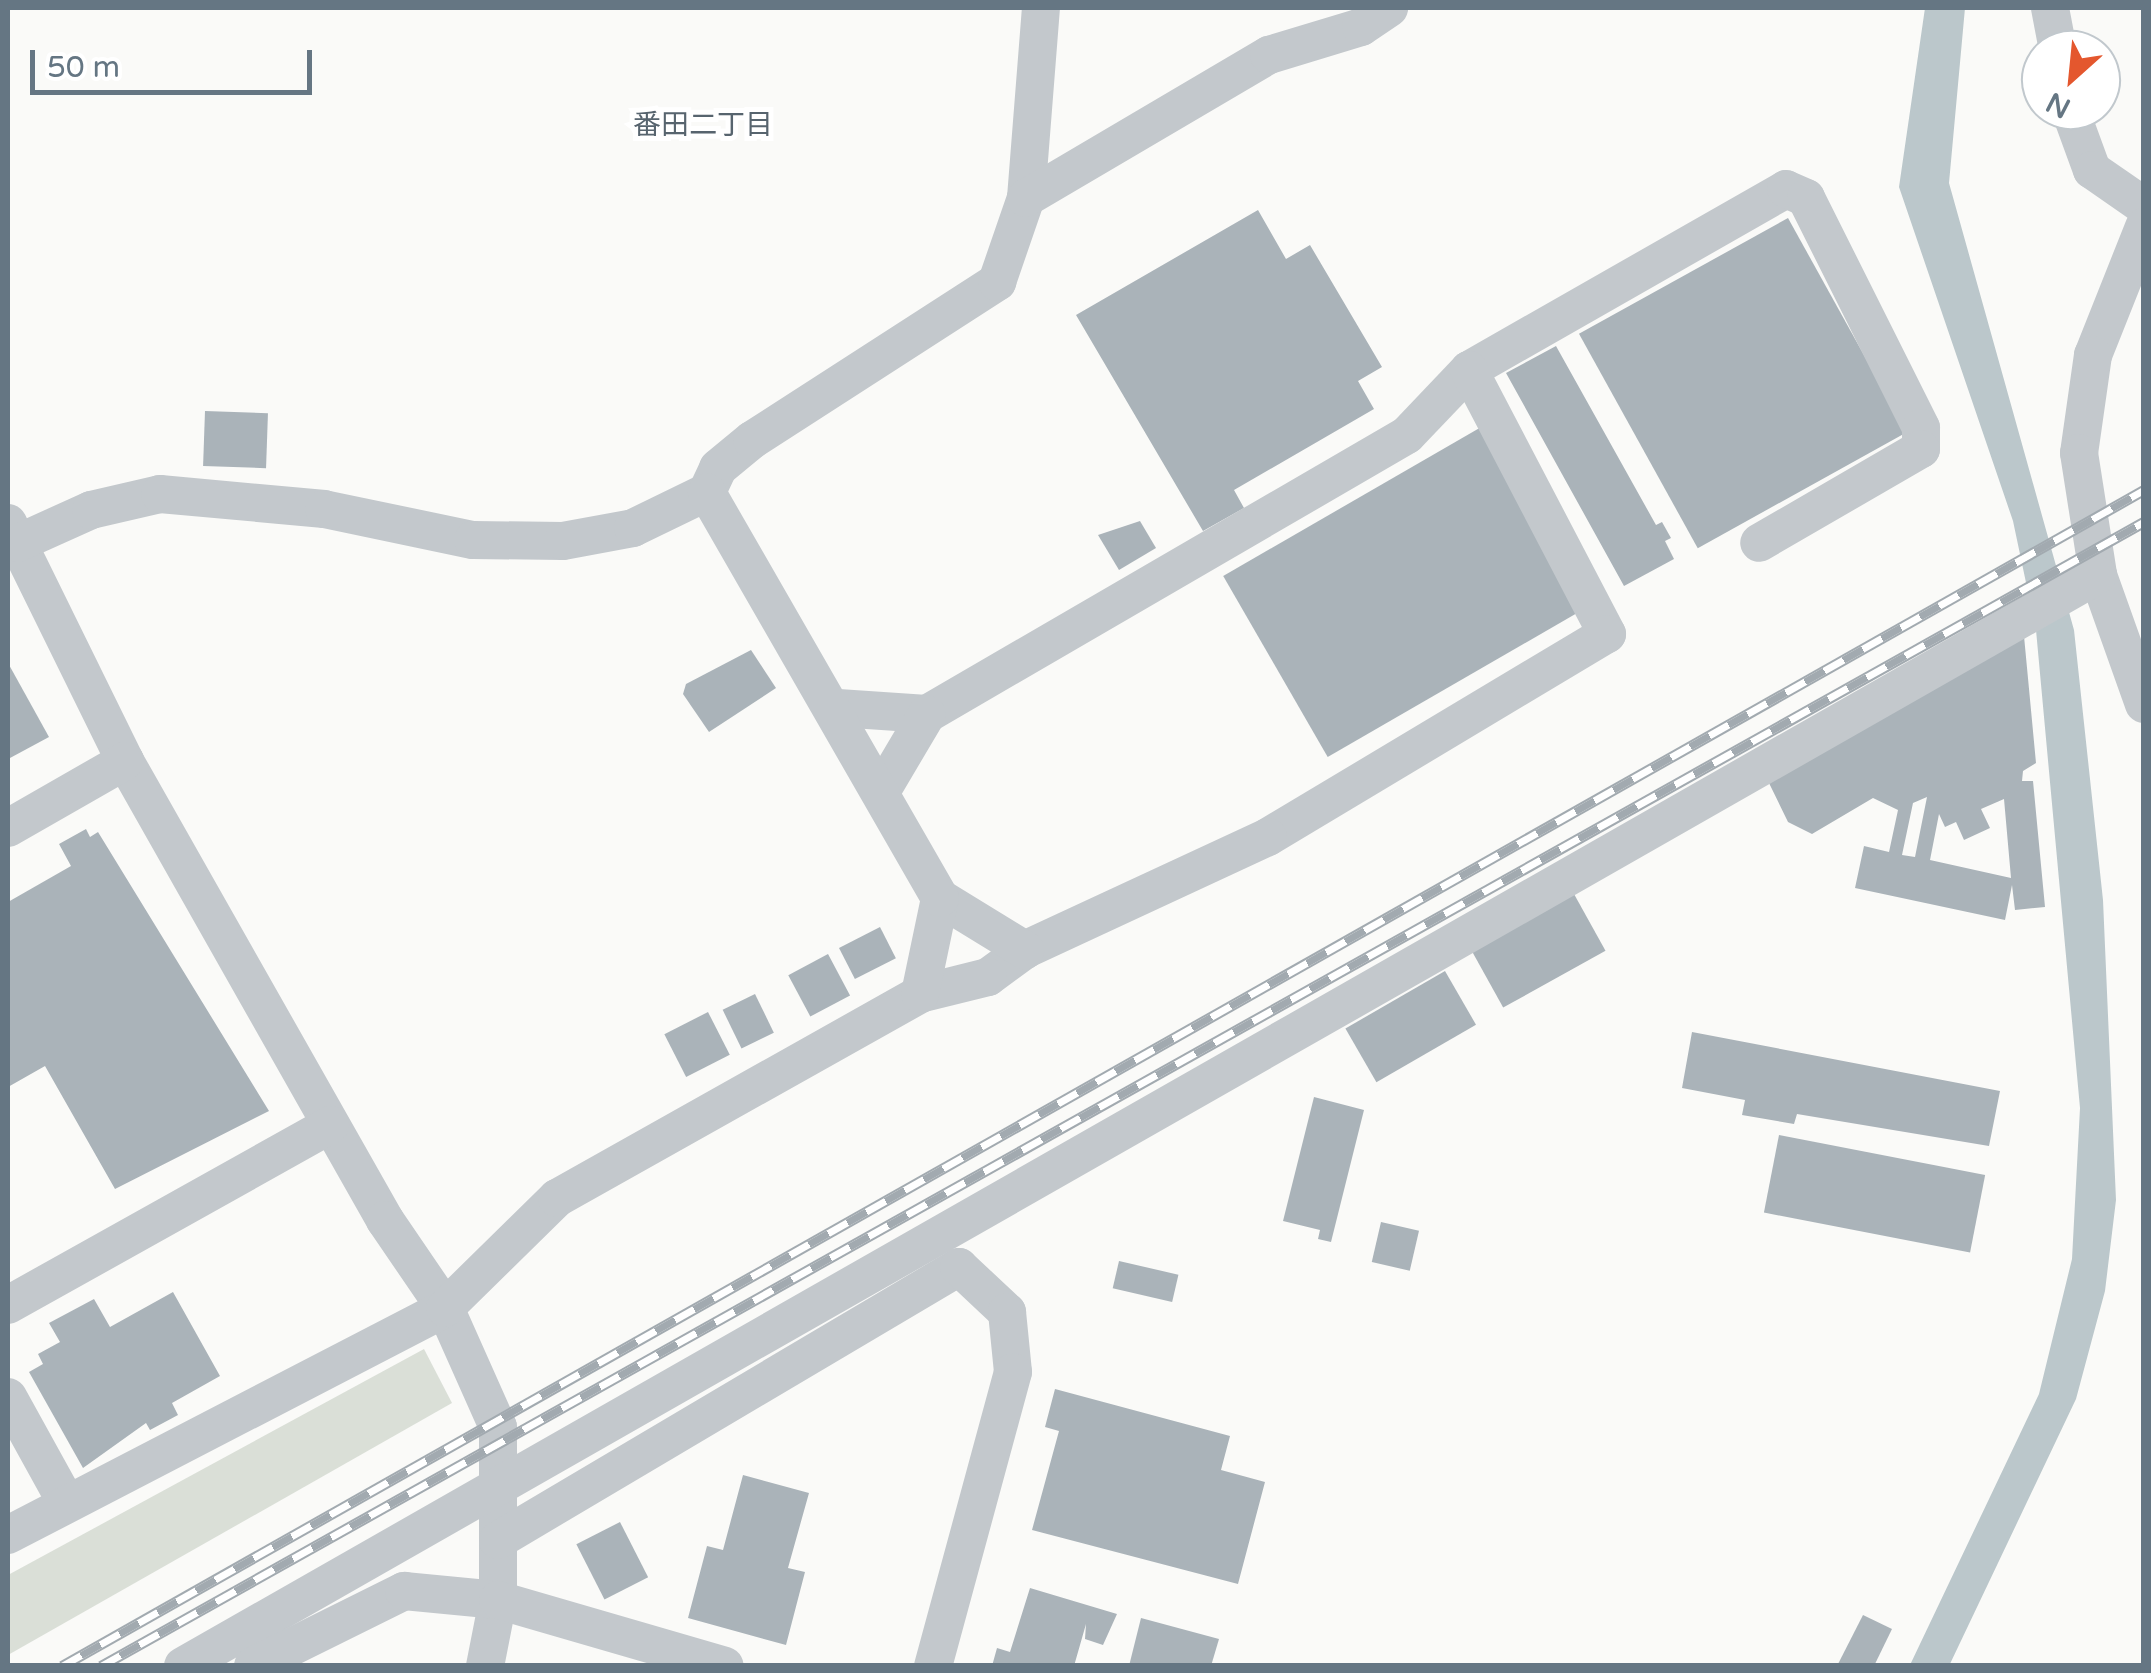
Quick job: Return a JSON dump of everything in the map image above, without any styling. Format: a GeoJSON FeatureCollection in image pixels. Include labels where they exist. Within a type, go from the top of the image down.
{"type":"FeatureCollection","features":[{"type":"Feature","properties":{"kind":"street"},"geometry":{"type":"LineString","coordinates":[[485,1666],[498,1600],[498,1427],[445,1308],[330,1125],[125,761],[13,533],[160,494],[324,509],[473,540],[563,540],[633,528],[707,492],[718,468],[752,440],[997,282],[1026,198],[1041,8]]}},
{"type":"Feature","properties":{"kind":"street"},"geometry":{"type":"LineString","coordinates":[[1026,198],[1270,55],[1362,27],[1389,8]]}},
{"type":"Feature","properties":{"kind":"street"},"geometry":{"type":"LineString","coordinates":[[2077,130],[2092,170],[2144,206]]}},
{"type":"Feature","properties":{"kind":"street"},"geometry":{"type":"LineString","coordinates":[[882,790],[926,714],[1407,436],[1470,370],[1786,190],[1806,198],[1921,428],[1920,449],[1759,543]]}},
{"type":"Feature","properties":{"kind":"street"},"geometry":{"type":"LineString","coordinates":[[2144,227],[2093,354],[2079,453],[2086,582],[2144,704]]}},
{"type":"Feature","properties":{"kind":"street"},"geometry":{"type":"LineString","coordinates":[[8,1535],[445,1308],[557,1198],[920,994],[988,977],[1026,950],[1268,837],[1607,634],[1470,370]]}},
{"type":"Feature","properties":{"kind":"street"},"geometry":{"type":"LineString","coordinates":[[707,492],[838,708],[940,898],[1026,950]]}},
{"type":"Feature","properties":{"kind":"street"},"geometry":{"type":"LineString","coordinates":[[183,1666],[2086,582]]}},
{"type":"Feature","properties":{"kind":"street"},"geometry":{"type":"LineString","coordinates":[[838,708],[926,714]]}},
{"type":"Feature","properties":{"kind":"street"},"geometry":{"type":"LineString","coordinates":[[8,828],[125,761]]}},
{"type":"Feature","properties":{"kind":"street"},"geometry":{"type":"LineString","coordinates":[[920,994],[940,898]]}},
{"type":"Feature","properties":{"kind":"street"},"geometry":{"type":"LineString","coordinates":[[8,1305],[330,1125]]}},
{"type":"Feature","properties":{"kind":"street"},"geometry":{"type":"LineString","coordinates":[[498,1540],[960,1267],[1007,1312],[1013,1372],[933,1666]]}},
{"type":"Feature","properties":{"kind":"street"},"geometry":{"type":"LineString","coordinates":[[8,1397],[66,1502]]}},
{"type":"Feature","properties":{"kind":"street"},"geometry":{"type":"LineString","coordinates":[[253,1666],[404,1591],[498,1600],[725,1666]]}},
{"type":"Feature","properties":{"kind":"shaded area"},"geometry":{"type":"Polygon","coordinates":[[[1925,8],[1965,8],[1949,183],[2074,630],[2103,900],[2116,1200],[2105,1291],[2076,1399],[1949,1666],[1910,1665],[2039,1394],[2072,1259],[2080,1108],[2036,630],[2013,521],[1899,187],[1925,8]]]}},
{"type":"Feature","properties":{"kind":"shaded area"},"geometry":{"type":"Polygon","coordinates":[[[424,1349],[452,1403],[8,1655],[8,1575],[424,1349]]]}},
{"type":"Feature","properties":{"kind":"building"},"geometry":{"type":"Polygon","coordinates":[[[1258,210],[1286,259],[1310,245],[1382,367],[1358,381],[1374,409],[1234,490],[1244,508],[1203,531],[1076,315],[1258,210]]]}},
{"type":"Feature","properties":{"kind":"building"},"geometry":{"type":"Polygon","coordinates":[[[1788,218],[1907,432],[1698,548],[1579,334],[1788,218]]]}},
{"type":"Feature","properties":{"kind":"building"},"geometry":{"type":"Polygon","coordinates":[[[1556,346],[1656,525],[1662,522],[1671,538],[1665,541],[1674,559],[1624,586],[1506,373],[1556,346]]]}},
{"type":"Feature","properties":{"kind":"building"},"geometry":{"type":"Polygon","coordinates":[[[205,411],[268,413],[266,468],[203,466],[205,411]]]}},
{"type":"Feature","properties":{"kind":"building"},"geometry":{"type":"Polygon","coordinates":[[[1483,426],[1588,607],[1328,757],[1223,576],[1483,426]]]}},
{"type":"Feature","properties":{"kind":"building"},"geometry":{"type":"Polygon","coordinates":[[[1140,521],[1156,548],[1119,570],[1098,535],[1140,521]]]}},
{"type":"Feature","properties":{"kind":"building"},"geometry":{"type":"Polygon","coordinates":[[[2024,636],[2036,763],[2023,771],[2022,781],[2033,781],[2045,907],[2015,910],[2012,885],[2005,920],[1855,888],[1864,846],[1889,852],[1898,810],[1873,798],[1812,834],[1788,822],[1769,783],[2024,636]],[[1927,797],[1913,803],[1902,855],[1915,857],[1927,797]],[[2004,799],[1981,809],[1990,828],[1964,840],[1956,822],[1945,827],[1939,814],[1930,860],[2011,878],[2004,799]]]}},
{"type":"Feature","properties":{"kind":"building"},"geometry":{"type":"Polygon","coordinates":[[[751,650],[776,688],[709,732],[683,694],[686,684],[751,650]]]}},
{"type":"Feature","properties":{"kind":"building"},"geometry":{"type":"Polygon","coordinates":[[[8,663],[49,737],[10,758],[8,754],[8,663]]]}},
{"type":"Feature","properties":{"kind":"building"},"geometry":{"type":"Polygon","coordinates":[[[86,829],[90,837],[98,832],[269,1111],[115,1189],[45,1066],[8,1087],[8,902],[71,866],[59,844],[86,829]]]}},
{"type":"Feature","properties":{"kind":"building"},"geometry":{"type":"Polygon","coordinates":[[[1574,894],[1606,951],[1503,1008],[1472,951],[1574,894]]]}},
{"type":"Feature","properties":{"kind":"building"},"geometry":{"type":"Polygon","coordinates":[[[880,927],[896,958],[855,979],[839,948],[880,927]]]}},
{"type":"Feature","properties":{"kind":"building"},"geometry":{"type":"Polygon","coordinates":[[[828,954],[850,995],[810,1017],[788,975],[828,954]]]}},
{"type":"Feature","properties":{"kind":"building"},"geometry":{"type":"Polygon","coordinates":[[[1445,971],[1476,1025],[1376,1082],[1345,1028],[1445,971]]]}},
{"type":"Feature","properties":{"kind":"building"},"geometry":{"type":"Polygon","coordinates":[[[755,994],[774,1033],[741,1048],[723,1010],[755,994]]]}},
{"type":"Feature","properties":{"kind":"building"},"geometry":{"type":"Polygon","coordinates":[[[708,1012],[730,1055],[686,1077],[664,1034],[708,1012]]]}},
{"type":"Feature","properties":{"kind":"building"},"geometry":{"type":"Polygon","coordinates":[[[1692,1032],[2000,1091],[1989,1146],[1797,1114],[1794,1124],[1742,1115],[1745,1100],[1682,1088],[1692,1032]]]}},
{"type":"Feature","properties":{"kind":"building"},"geometry":{"type":"Polygon","coordinates":[[[1314,1097],[1364,1110],[1331,1242],[1318,1239],[1320,1230],[1283,1221],[1314,1097]]]}},
{"type":"Feature","properties":{"kind":"building"},"geometry":{"type":"Polygon","coordinates":[[[1779,1135],[1985,1175],[1970,1253],[1764,1213],[1779,1135]]]}},
{"type":"Feature","properties":{"kind":"building"},"geometry":{"type":"Polygon","coordinates":[[[1381,1222],[1419,1231],[1410,1271],[1372,1262],[1381,1222]]]}},
{"type":"Feature","properties":{"kind":"building"},"geometry":{"type":"Polygon","coordinates":[[[1119,1261],[1178,1275],[1172,1302],[1113,1288],[1119,1261]]]}},
{"type":"Feature","properties":{"kind":"building"},"geometry":{"type":"Polygon","coordinates":[[[173,1292],[220,1376],[172,1403],[178,1415],[150,1430],[146,1423],[83,1468],[29,1372],[43,1364],[38,1354],[60,1342],[49,1323],[94,1299],[110,1327],[173,1292]]]}},
{"type":"Feature","properties":{"kind":"building"},"geometry":{"type":"Polygon","coordinates":[[[1055,1389],[1230,1436],[1221,1470],[1265,1482],[1238,1584],[1032,1530],[1059,1431],[1045,1427],[1055,1389]]]}},
{"type":"Feature","properties":{"kind":"building"},"geometry":{"type":"Polygon","coordinates":[[[743,1475],[809,1493],[788,1568],[805,1572],[786,1645],[688,1618],[707,1546],[723,1550],[743,1475]]]}},
{"type":"Feature","properties":{"kind":"building"},"geometry":{"type":"Polygon","coordinates":[[[620,1522],[648,1577],[604,1599],[576,1544],[620,1522]]]}},
{"type":"Feature","properties":{"kind":"building"},"geometry":{"type":"Polygon","coordinates":[[[1030,1588],[1117,1614],[1103,1645],[1085,1639],[1086,1624],[1074,1666],[992,1666],[997,1648],[1010,1652],[1030,1588]]]}},
{"type":"Feature","properties":{"kind":"building"},"geometry":{"type":"Polygon","coordinates":[[[1863,1615],[1892,1629],[1874,1666],[1837,1666],[1863,1615]]]}},
{"type":"Feature","properties":{"kind":"building"},"geometry":{"type":"Polygon","coordinates":[[[1141,1618],[1219,1639],[1211,1666],[1129,1666],[1141,1618]]]}},
{"type":"Feature","properties":{"kind":"railway"},"geometry":{"type":"LineString","coordinates":[[62,1666],[2144,490]]}},
{"type":"Feature","properties":{"kind":"railway"},"geometry":{"type":"LineString","coordinates":[[101,1666],[2144,522]]}},
{"type":"Feature","properties":{"kind":"district","name":"番田二丁目"},"geometry":{"type":"Point","coordinates":[703,125]}}]}
